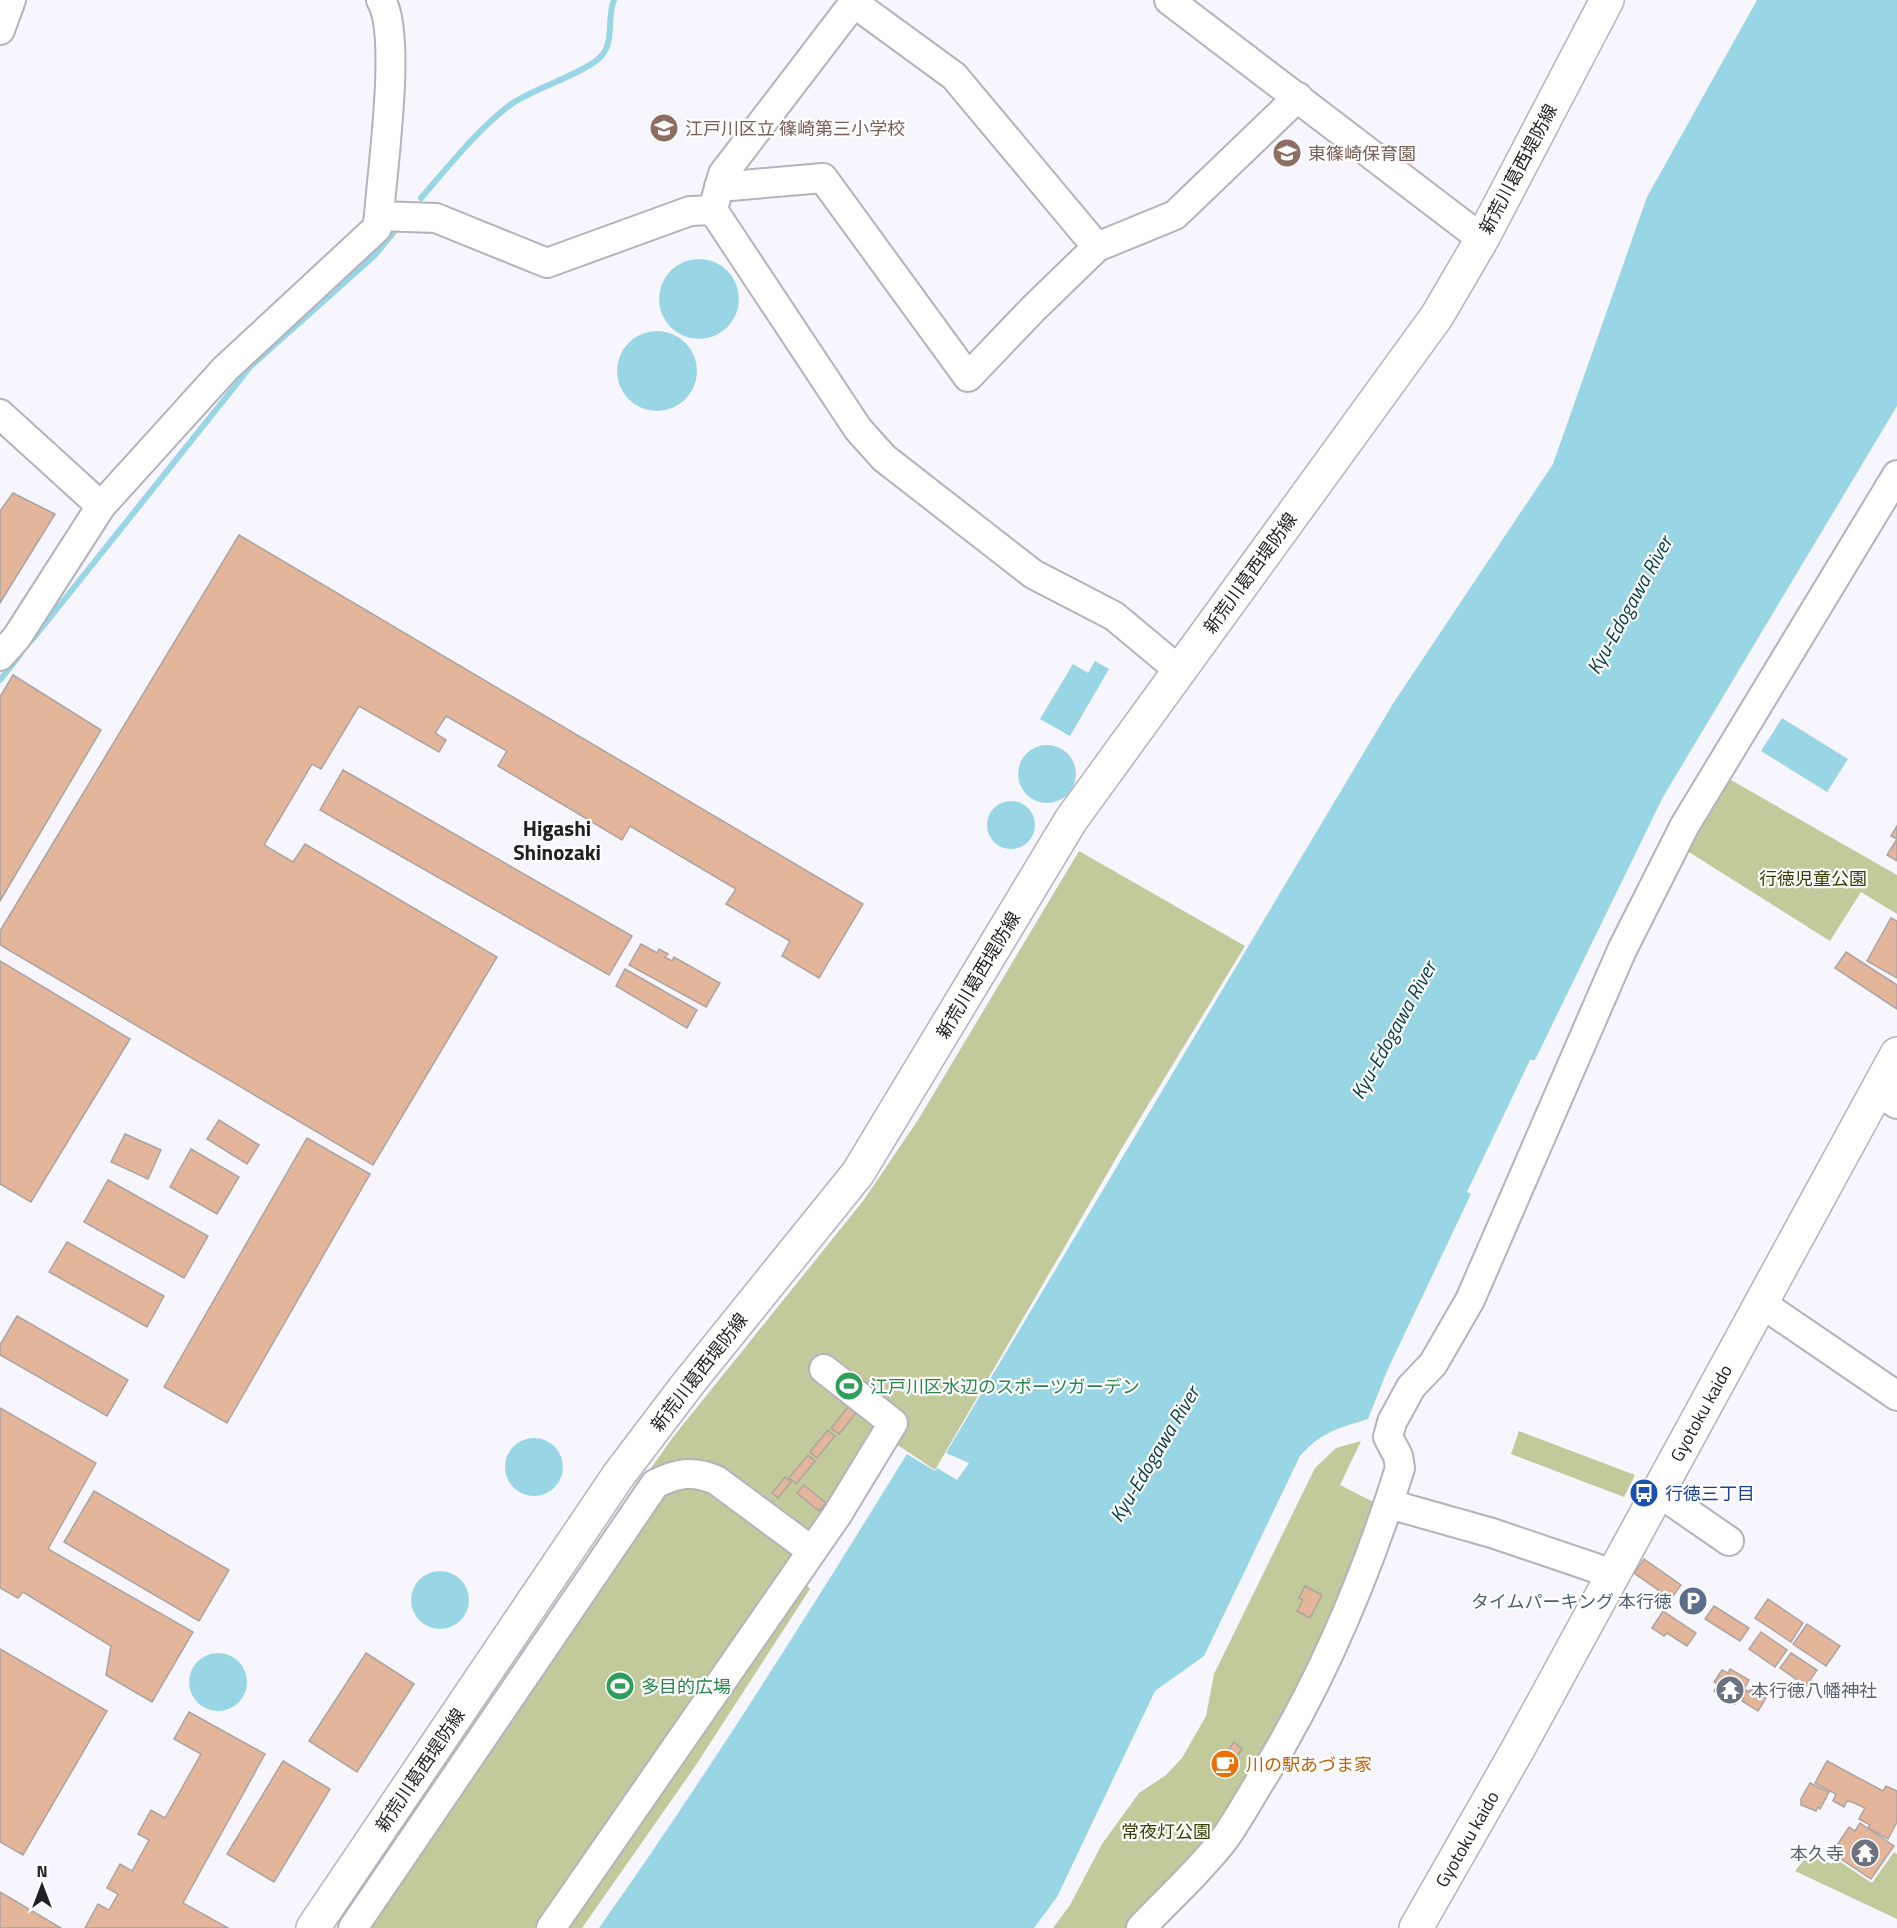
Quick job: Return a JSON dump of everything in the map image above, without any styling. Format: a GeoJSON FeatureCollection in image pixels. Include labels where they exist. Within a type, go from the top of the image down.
{"type":"FeatureCollection","features":[{"type":"Feature","properties":{"kind":"main road","name":"新荒川葛西堤防線"},"geometry":{"type":"LineString","coordinates":[[313,1928],[618,1476],[695,1375],[858,1173],[1071,820],[1437,316],[1482,239],[1607,0]]}},
{"type":"Feature","properties":{"kind":"main road","name":"Gyotoku kaido"},"geometry":{"type":"LineString","coordinates":[[1416,1928],[1613,1575],[1761,1303],[1886,1098],[1897,1054]]}},
{"type":"Feature","properties":{"kind":"street"},"geometry":{"type":"LineString","coordinates":[[0,30],[11,0]]}},
{"type":"Feature","properties":{"kind":"street"},"geometry":{"type":"LineString","coordinates":[[0,656],[17,637],[101,506],[225,369],[377,228],[391,59],[388,16],[381,0]]}},
{"type":"Feature","properties":{"kind":"street"},"geometry":{"type":"LineString","coordinates":[[1097,247],[954,76],[855,1],[723,174],[716,199],[858,429],[884,458],[1033,574],[1114,616],[1180,671]]}},
{"type":"Feature","properties":{"kind":"street"},"geometry":{"type":"LineString","coordinates":[[1181,3],[1482,239]]}},
{"type":"Feature","properties":{"kind":"street"},"geometry":{"type":"LineString","coordinates":[[379,216],[436,218],[546,263],[690,211],[716,199],[823,178],[968,377],[1097,247],[1175,215],[1298,97]]}},
{"type":"Feature","properties":{"kind":"street"},"geometry":{"type":"LineString","coordinates":[[0,414],[101,506]]}},
{"type":"Feature","properties":{"kind":"street"},"geometry":{"type":"LineString","coordinates":[[1141,1928],[1192,1877],[1226,1837],[1278,1753],[1322,1670],[1389,1504],[1400,1464],[1388,1437],[1392,1422],[1411,1387],[1428,1370],[1470,1300],[1622,950],[1685,825],[1897,475]]}},
{"type":"Feature","properties":{"kind":"street"},"geometry":{"type":"LineString","coordinates":[[1761,1303],[1897,1396]]}},
{"type":"Feature","properties":{"kind":"street"},"geometry":{"type":"LineString","coordinates":[[551,1928],[812,1551],[893,1423],[824,1369]]}},
{"type":"Feature","properties":{"kind":"street"},"geometry":{"type":"LineString","coordinates":[[353,1928],[655,1484],[675,1474],[699,1473],[716,1480],[812,1551]]}},
{"type":"Feature","properties":{"kind":"street"},"geometry":{"type":"LineString","coordinates":[[1659,1491],[1730,1541]]}},
{"type":"Feature","properties":{"kind":"street"},"geometry":{"type":"LineString","coordinates":[[1389,1504],[1492,1533],[1613,1575]]}},
{"type":"Feature","properties":{"kind":"green space","name":"行徳児童公園"},"geometry":{"type":"Polygon","coordinates":[[[1724,776],[1897,875],[1897,914],[1861,892],[1830,941],[1681,847],[1724,776]]]}},
{"type":"Feature","properties":{"kind":"green space","name":"江戸川区水辺のスポーツガーデン"},"geometry":{"type":"Polygon","coordinates":[[[1079,851],[1245,946],[1125,1143],[935,1470],[896,1444],[803,1581],[810,1589],[694,1768],[582,1928],[339,1928],[584,1563],[673,1437],[863,1201],[918,1120],[1079,851]]]}},
{"type":"Feature","properties":{"kind":"green space"},"geometry":{"type":"Polygon","coordinates":[[[1519,1431],[1635,1475],[1624,1497],[1511,1454],[1519,1431]]]}},
{"type":"Feature","properties":{"kind":"green space","name":"常夜灯公園"},"geometry":{"type":"Polygon","coordinates":[[[1361,1441],[1340,1485],[1381,1506],[1351,1585],[1224,1829],[1131,1928],[1053,1928],[1070,1905],[1102,1844],[1139,1793],[1166,1775],[1182,1758],[1206,1716],[1214,1674],[1315,1468],[1336,1448],[1361,1441]]]}},
{"type":"Feature","properties":{"kind":"green space"},"geometry":{"type":"Polygon","coordinates":[[[1811,1851],[1831,1864],[1836,1859],[1872,1883],[1894,1852],[1897,1854],[1897,1919],[1795,1871],[1811,1851]]]}},
{"type":"Feature","properties":{"kind":"water","name":"Kyu-Edogawa River"},"geometry":{"type":"Polygon","coordinates":[[[1757,0],[1897,0],[1897,406],[1663,797],[1535,1060],[1530,1060],[1467,1192],[1471,1194],[1387,1371],[1368,1419],[1339,1428],[1323,1436],[1300,1456],[1204,1656],[1155,1691],[1057,1897],[1034,1928],[599,1928],[718,1753],[907,1454],[935,1471],[937,1468],[957,1480],[969,1463],[946,1453],[1394,702],[1553,464],[1647,197],[1757,0]]]}},
{"type":"Feature","properties":{"kind":"water"},"geometry":{"type":"Polygon","coordinates":[[[699,259],[714,262],[727,271],[736,284],[739,299],[736,314],[727,327],[714,336],[699,339],[684,336],[671,327],[662,314],[659,299],[662,284],[671,271],[684,262],[699,259]]]}},
{"type":"Feature","properties":{"kind":"water"},"geometry":{"type":"Polygon","coordinates":[[[657,331],[672,334],[685,343],[694,356],[697,371],[694,386],[685,399],[672,408],[657,411],[642,408],[629,399],[620,386],[617,371],[620,356],[629,343],[642,334],[657,331]]]}},
{"type":"Feature","properties":{"kind":"water"},"geometry":{"type":"Polygon","coordinates":[[[1095,661],[1109,669],[1070,736],[1040,719],[1073,664],[1088,673],[1095,661]]]}},
{"type":"Feature","properties":{"kind":"water"},"geometry":{"type":"Polygon","coordinates":[[[1782,718],[1848,759],[1827,792],[1761,751],[1782,718]]]}},
{"type":"Feature","properties":{"kind":"water"},"geometry":{"type":"Polygon","coordinates":[[[1041,745],[1053,745],[1068,753],[1076,768],[1076,780],[1068,795],[1053,803],[1041,803],[1026,795],[1018,780],[1018,768],[1026,753],[1041,745]]]}},
{"type":"Feature","properties":{"kind":"water"},"geometry":{"type":"Polygon","coordinates":[[[1006,801],[1016,801],[1028,808],[1035,820],[1035,830],[1028,842],[1016,849],[1006,849],[991,838],[987,830],[987,820],[998,805],[1006,801]]]}},
{"type":"Feature","properties":{"kind":"water"},"geometry":{"type":"Polygon","coordinates":[[[534,1438],[545,1440],[555,1446],[561,1456],[563,1467],[561,1478],[555,1488],[545,1494],[534,1496],[523,1494],[513,1488],[507,1478],[505,1467],[507,1456],[513,1446],[523,1440],[534,1438]]]}},
{"type":"Feature","properties":{"kind":"water"},"geometry":{"type":"Polygon","coordinates":[[[434,1571],[446,1571],[461,1579],[469,1594],[469,1606],[461,1621],[446,1629],[434,1629],[419,1621],[411,1606],[411,1594],[419,1579],[434,1571]]]}},
{"type":"Feature","properties":{"kind":"water"},"geometry":{"type":"Polygon","coordinates":[[[212,1653],[224,1653],[239,1661],[247,1676],[247,1688],[239,1703],[224,1711],[212,1711],[197,1703],[189,1688],[189,1676],[197,1661],[212,1653]]]}},
{"type":"Feature","properties":{"kind":"building"},"geometry":{"type":"Polygon","coordinates":[[[13,493],[55,514],[0,603],[0,511],[13,493]]]}},
{"type":"Feature","properties":{"kind":"building"},"geometry":{"type":"Polygon","coordinates":[[[239,535],[863,904],[819,978],[782,956],[790,941],[726,904],[736,889],[630,826],[622,840],[498,766],[507,751],[446,716],[435,733],[446,740],[439,752],[359,706],[321,769],[312,764],[264,845],[293,862],[305,844],[497,957],[373,1165],[0,945],[0,931],[239,535]]]}},
{"type":"Feature","properties":{"kind":"building"},"geometry":{"type":"Polygon","coordinates":[[[13,675],[101,730],[0,901],[0,697],[13,675]]]}},
{"type":"Feature","properties":{"kind":"building"},"geometry":{"type":"Polygon","coordinates":[[[343,770],[632,936],[609,975],[320,810],[343,770]]]}},
{"type":"Feature","properties":{"kind":"building"},"geometry":{"type":"Polygon","coordinates":[[[1897,826],[1897,839],[1891,836],[1897,826]]]}},
{"type":"Feature","properties":{"kind":"building"},"geometry":{"type":"Polygon","coordinates":[[[1897,839],[1897,861],[1887,855],[1897,839]]]}},
{"type":"Feature","properties":{"kind":"building"},"geometry":{"type":"Polygon","coordinates":[[[1891,918],[1897,921],[1897,978],[1867,961],[1891,918]]]}},
{"type":"Feature","properties":{"kind":"building"},"geometry":{"type":"Polygon","coordinates":[[[641,944],[657,953],[659,949],[668,954],[665,957],[672,961],[674,957],[720,983],[706,1007],[629,965],[641,944]]]}},
{"type":"Feature","properties":{"kind":"building"},"geometry":{"type":"Polygon","coordinates":[[[1846,952],[1897,985],[1897,1009],[1835,968],[1846,952]]]}},
{"type":"Feature","properties":{"kind":"building"},"geometry":{"type":"Polygon","coordinates":[[[0,961],[130,1039],[31,1202],[0,1184],[0,961]]]}},
{"type":"Feature","properties":{"kind":"building"},"geometry":{"type":"Polygon","coordinates":[[[625,969],[697,1010],[687,1028],[616,986],[625,969]]]}},
{"type":"Feature","properties":{"kind":"building"},"geometry":{"type":"Polygon","coordinates":[[[219,1120],[259,1145],[247,1164],[207,1139],[219,1120]]]}},
{"type":"Feature","properties":{"kind":"building"},"geometry":{"type":"Polygon","coordinates":[[[125,1134],[161,1150],[148,1179],[111,1162],[125,1134]]]}},
{"type":"Feature","properties":{"kind":"building"},"geometry":{"type":"Polygon","coordinates":[[[307,1138],[370,1174],[227,1423],[164,1387],[307,1138]]]}},
{"type":"Feature","properties":{"kind":"building"},"geometry":{"type":"Polygon","coordinates":[[[191,1149],[239,1177],[217,1214],[170,1187],[191,1149]]]}},
{"type":"Feature","properties":{"kind":"building"},"geometry":{"type":"Polygon","coordinates":[[[108,1180],[208,1236],[184,1278],[84,1222],[108,1180]]]}},
{"type":"Feature","properties":{"kind":"building"},"geometry":{"type":"Polygon","coordinates":[[[67,1242],[164,1296],[147,1327],[49,1272],[67,1242]]]}},
{"type":"Feature","properties":{"kind":"building"},"geometry":{"type":"Polygon","coordinates":[[[17,1316],[128,1380],[107,1416],[0,1355],[0,1345],[17,1316]]]}},
{"type":"Feature","properties":{"kind":"building"},"geometry":{"type":"Polygon","coordinates":[[[849,1406],[857,1412],[839,1434],[831,1428],[849,1406]]]}},
{"type":"Feature","properties":{"kind":"building"},"geometry":{"type":"Polygon","coordinates":[[[0,1408],[96,1463],[48,1549],[193,1632],[152,1702],[106,1675],[111,1646],[23,1592],[18,1598],[0,1588],[0,1408]]]}},
{"type":"Feature","properties":{"kind":"building"},"geometry":{"type":"Polygon","coordinates":[[[828,1430],[835,1436],[817,1458],[810,1452],[828,1430]]]}},
{"type":"Feature","properties":{"kind":"building"},"geometry":{"type":"Polygon","coordinates":[[[808,1455],[815,1461],[796,1484],[789,1478],[808,1455]]]}},
{"type":"Feature","properties":{"kind":"building"},"geometry":{"type":"Polygon","coordinates":[[[785,1477],[791,1482],[778,1498],[772,1493],[785,1477]]]}},
{"type":"Feature","properties":{"kind":"building"},"geometry":{"type":"Polygon","coordinates":[[[804,1485],[826,1503],[819,1511],[797,1493],[804,1485]]]}},
{"type":"Feature","properties":{"kind":"building"},"geometry":{"type":"Polygon","coordinates":[[[94,1491],[229,1570],[199,1621],[64,1542],[94,1491]]]}},
{"type":"Feature","properties":{"kind":"building"},"geometry":{"type":"Polygon","coordinates":[[[1644,1559],[1681,1585],[1671,1599],[1634,1573],[1644,1559]]]}},
{"type":"Feature","properties":{"kind":"building"},"geometry":{"type":"Polygon","coordinates":[[[1305,1586],[1322,1595],[1310,1618],[1297,1611],[1303,1600],[1299,1598],[1305,1586]]]}},
{"type":"Feature","properties":{"kind":"building"},"geometry":{"type":"Polygon","coordinates":[[[1768,1599],[1803,1623],[1791,1642],[1755,1618],[1768,1599]]]}},
{"type":"Feature","properties":{"kind":"building"},"geometry":{"type":"Polygon","coordinates":[[[1714,1606],[1749,1628],[1740,1641],[1705,1619],[1714,1606]]]}},
{"type":"Feature","properties":{"kind":"building"},"geometry":{"type":"Polygon","coordinates":[[[1663,1611],[1696,1633],[1687,1646],[1667,1633],[1664,1636],[1652,1628],[1663,1611]]]}},
{"type":"Feature","properties":{"kind":"building"},"geometry":{"type":"Polygon","coordinates":[[[1807,1624],[1840,1646],[1826,1666],[1793,1644],[1807,1624]]]}},
{"type":"Feature","properties":{"kind":"building"},"geometry":{"type":"Polygon","coordinates":[[[1761,1632],[1787,1650],[1775,1667],[1749,1649],[1761,1632]]]}},
{"type":"Feature","properties":{"kind":"building"},"geometry":{"type":"Polygon","coordinates":[[[0,1649],[107,1711],[23,1855],[0,1842],[0,1649]]]}},
{"type":"Feature","properties":{"kind":"building"},"geometry":{"type":"Polygon","coordinates":[[[366,1653],[414,1684],[357,1772],[309,1741],[366,1653]]]}},
{"type":"Feature","properties":{"kind":"building"},"geometry":{"type":"Polygon","coordinates":[[[1791,1653],[1817,1670],[1806,1686],[1780,1668],[1791,1653]]]}},
{"type":"Feature","properties":{"kind":"building","name":"本行徳八幡神社"},"geometry":{"type":"Polygon","coordinates":[[[1730,1669],[1749,1680],[1744,1689],[1749,1692],[1751,1689],[1766,1698],[1758,1711],[1742,1701],[1744,1698],[1740,1696],[1735,1704],[1714,1691],[1718,1684],[1714,1682],[1722,1670],[1728,1673],[1730,1669]]]}},
{"type":"Feature","properties":{"kind":"building"},"geometry":{"type":"Polygon","coordinates":[[[189,1712],[265,1754],[183,1903],[228,1928],[85,1928],[98,1904],[109,1910],[118,1894],[107,1888],[120,1864],[132,1871],[149,1840],[138,1834],[151,1810],[165,1818],[201,1754],[174,1739],[189,1712]]]}},
{"type":"Feature","properties":{"kind":"building"},"geometry":{"type":"Polygon","coordinates":[[[1234,1742],[1242,1749],[1236,1758],[1227,1752],[1234,1742]]]}},
{"type":"Feature","properties":{"kind":"building","name":"川の駅あづま家"},"geometry":{"type":"Polygon","coordinates":[[[1225,1754],[1234,1760],[1224,1774],[1215,1768],[1225,1754]]]}},
{"type":"Feature","properties":{"kind":"building"},"geometry":{"type":"Polygon","coordinates":[[[283,1761],[330,1789],[274,1882],[227,1854],[283,1761]]]}},
{"type":"Feature","properties":{"kind":"building"},"geometry":{"type":"Polygon","coordinates":[[[1827,1761],[1883,1791],[1886,1786],[1897,1791],[1897,1822],[1888,1839],[1868,1828],[1870,1825],[1859,1819],[1865,1808],[1847,1801],[1844,1807],[1833,1801],[1836,1794],[1815,1783],[1827,1761]]]}},
{"type":"Feature","properties":{"kind":"building"},"geometry":{"type":"Polygon","coordinates":[[[1810,1783],[1829,1792],[1820,1809],[1818,1807],[1816,1811],[1801,1805],[1801,1799],[1810,1783]]]}},
{"type":"Feature","properties":{"kind":"building","name":"本久寺"},"geometry":{"type":"Polygon","coordinates":[[[1860,1823],[1894,1846],[1871,1879],[1838,1857],[1843,1849],[1837,1845],[1849,1827],[1855,1831],[1860,1823]]]}},
{"type":"Feature","properties":{"kind":"building"},"geometry":{"type":"Polygon","coordinates":[[[0,1892],[61,1928],[0,1928],[0,1892]]]}},
{"type":"Feature","properties":{"kind":"waterway"},"geometry":{"type":"LineString","coordinates":[[421,198],[474,137],[510,105],[586,67],[603,54],[608,41],[614,0]]}},
{"type":"Feature","properties":{"kind":"waterway"},"geometry":{"type":"LineString","coordinates":[[32,640],[251,366],[374,256],[393,233]]}},
{"type":"Feature","properties":{"kind":"waterway"},"geometry":{"type":"LineString","coordinates":[[0,680],[20,655]]}},
{"type":"Feature","properties":{"kind":"place","name":"江戸川区立 篠崎第三小学校"},"geometry":{"type":"Point","coordinates":[664,128]}},
{"type":"Feature","properties":{"kind":"place","name":"東篠崎保育園"},"geometry":{"type":"Point","coordinates":[1287,153]}},
{"type":"Feature","properties":{"kind":"place","name":"江戸川区水辺のスポーツガーデン"},"geometry":{"type":"Point","coordinates":[849,1386]}},
{"type":"Feature","properties":{"kind":"place","name":"行徳三丁目"},"geometry":{"type":"Point","coordinates":[1644,1493]}},
{"type":"Feature","properties":{"kind":"place","name":"タイムパーキング 本行徳"},"geometry":{"type":"Point","coordinates":[1693,1601]}},
{"type":"Feature","properties":{"kind":"place","name":"多目的広場"},"geometry":{"type":"Point","coordinates":[620,1686]}},
{"type":"Feature","properties":{"kind":"place","name":"本行徳八幡神社"},"geometry":{"type":"Point","coordinates":[1730,1690]}},
{"type":"Feature","properties":{"kind":"place","name":"川の駅あづま家"},"geometry":{"type":"Point","coordinates":[1225,1764]}},
{"type":"Feature","properties":{"kind":"place","name":"本久寺"},"geometry":{"type":"Point","coordinates":[1865,1853]}},
{"type":"Feature","properties":{"kind":"district","name":"Higashi Shinozaki"},"geometry":{"type":"Point","coordinates":[557,840]}}]}
